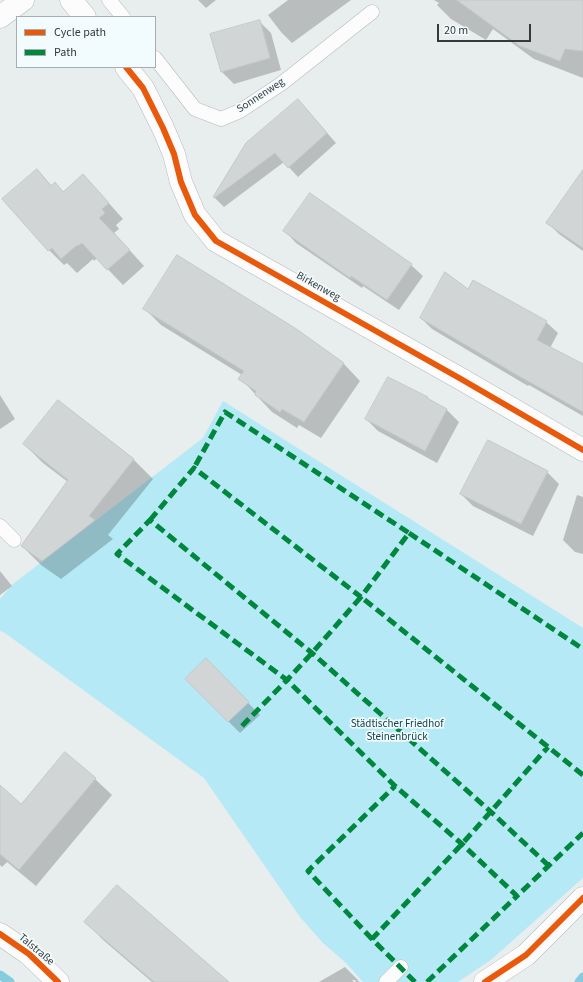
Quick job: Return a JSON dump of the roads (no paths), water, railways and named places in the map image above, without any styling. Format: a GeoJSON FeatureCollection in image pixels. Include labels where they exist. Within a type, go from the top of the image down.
{"type":"FeatureCollection","features":[{"type":"Feature","properties":{"kind":"street"},"geometry":{"type":"LineString","coordinates":[[0,17],[23,0]]}},
{"type":"Feature","properties":{"kind":"street"},"geometry":{"type":"LineString","coordinates":[[71,0],[84,16]]}},
{"type":"Feature","properties":{"kind":"street","name":"Birkenweg"},"geometry":{"type":"LineString","coordinates":[[127,68],[143,88],[163,128],[174,154],[181,182],[194,216],[216,241],[461,379],[583,450]]}},
{"type":"Feature","properties":{"kind":"street"},"geometry":{"type":"LineString","coordinates":[[485,982],[526,955],[583,898]]}},
{"type":"Feature","properties":{"kind":"street","name":"Talstraße"},"geometry":{"type":"LineString","coordinates":[[0,934],[29,954],[58,982]]}},
{"type":"Feature","properties":{"kind":"lane"},"geometry":{"type":"LineString","coordinates":[[109,0],[122,16]]}},
{"type":"Feature","properties":{"kind":"lane","name":"Sonnenweg"},"geometry":{"type":"LineString","coordinates":[[156,59],[195,109],[221,119],[240,111],[281,84],[372,12]]}},
{"type":"Feature","properties":{"kind":"lane"},"geometry":{"type":"LineString","coordinates":[[0,526],[14,540]]}},
{"type":"Feature","properties":{"kind":"lane"},"geometry":{"type":"LineString","coordinates":[[386,982],[401,967]]}},
{"type":"Feature","properties":{"kind":"waterway"},"geometry":{"type":"LineString","coordinates":[[0,975],[10,982]]}},
{"type":"Feature","properties":{"kind":"waterway"},"geometry":{"type":"LineString","coordinates":[[579,982],[583,977]]}},
{"type":"Feature","properties":{"kind":"park label","name":"Städtischer Friedhof Steinenbrück"},"geometry":{"type":"Point","coordinates":[397,731]}}]}
